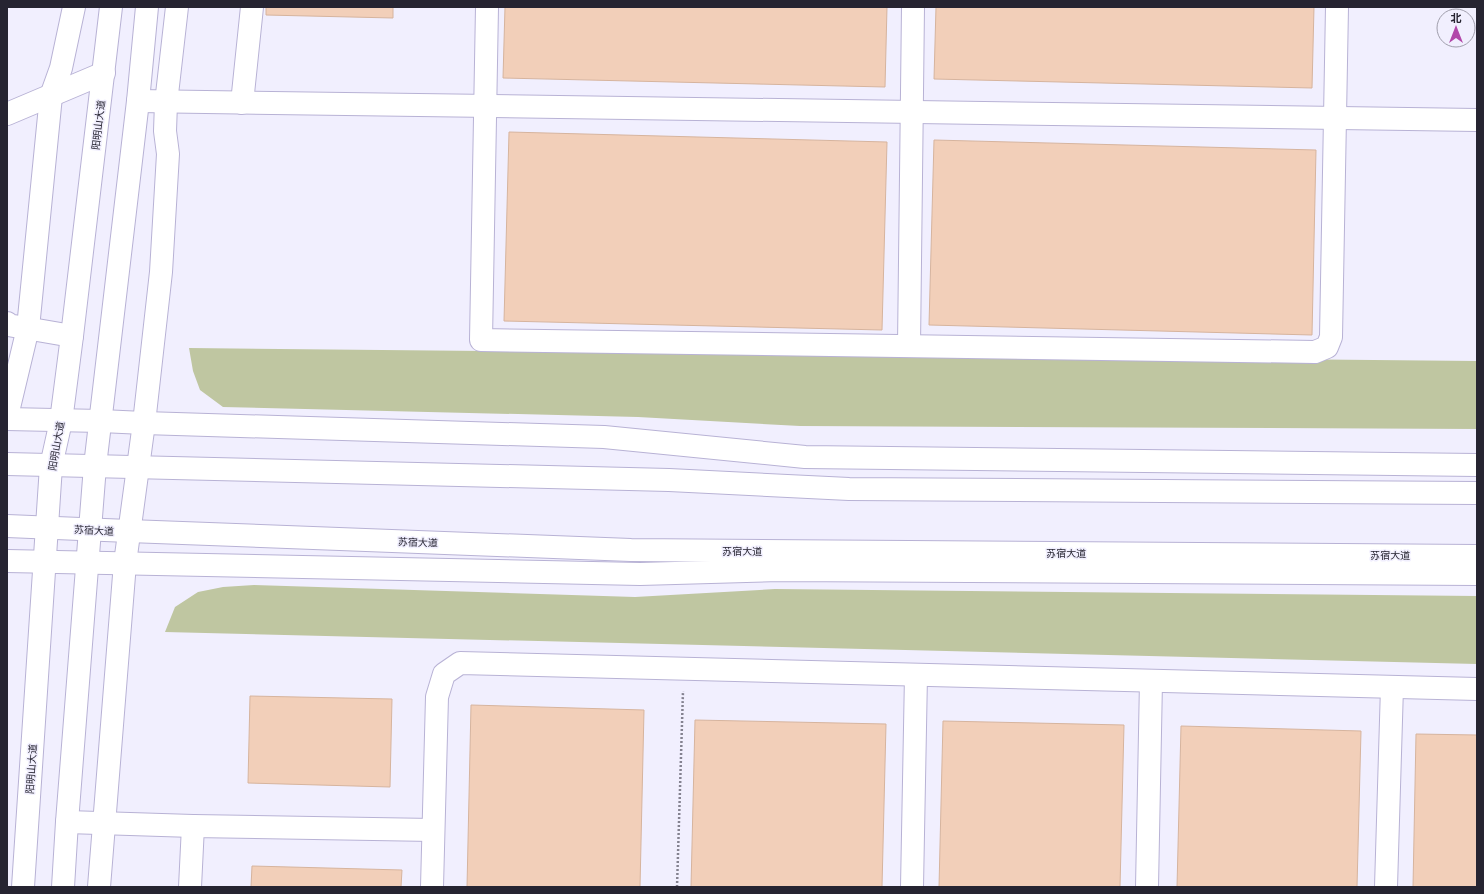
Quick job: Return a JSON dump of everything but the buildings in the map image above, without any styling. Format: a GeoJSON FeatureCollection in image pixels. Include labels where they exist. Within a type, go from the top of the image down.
{"type":"FeatureCollection","features":[{"type":"Feature","properties":{"kind":"main road"},"geometry":{"type":"LineString","coordinates":[[7,416],[28,328],[51,96],[61,68],[74,7]]}},
{"type":"Feature","properties":{"kind":"main road","name":"阳明山大道"},"geometry":{"type":"LineString","coordinates":[[23,887],[46,562],[46,528],[51,466],[61,421],[111,7]]}},
{"type":"Feature","properties":{"kind":"main road"},"geometry":{"type":"LineString","coordinates":[[63,887],[86,563],[95,466],[138,101],[147,7]]}},
{"type":"Feature","properties":{"kind":"main road"},"geometry":{"type":"LineString","coordinates":[[99,887],[125,563],[144,423],[161,272],[168,154],[165,131],[166,103],[177,7]]}},
{"type":"Feature","properties":{"kind":"main road"},"geometry":{"type":"LineString","coordinates":[[242,103],[252,7]]}},
{"type":"Feature","properties":{"kind":"main road"},"geometry":{"type":"LineString","coordinates":[[488,7],[481,340],[1315,352],[1327,347],[1331,337],[1337,7]]}},
{"type":"Feature","properties":{"kind":"main road"},"geometry":{"type":"LineString","coordinates":[[909,346],[913,7]]}},
{"type":"Feature","properties":{"kind":"main road"},"geometry":{"type":"LineString","coordinates":[[7,114],[104,73]]}},
{"type":"Feature","properties":{"kind":"main road"},"geometry":{"type":"LineString","coordinates":[[138,101],[166,103],[1477,120]]}},
{"type":"Feature","properties":{"kind":"main road"},"geometry":{"type":"LineString","coordinates":[[7,323],[8,325],[72,336]]}},
{"type":"Feature","properties":{"kind":"main road"},"geometry":{"type":"LineString","coordinates":[[7,419],[604,437],[805,456],[1477,465]]}},
{"type":"Feature","properties":{"kind":"main road"},"geometry":{"type":"LineString","coordinates":[[7,464],[669,480],[848,489],[1477,493]]}},
{"type":"Feature","properties":{"kind":"main road","name":"苏宿大道"},"geometry":{"type":"LineString","coordinates":[[7,526],[631,550],[1477,556]]}},
{"type":"Feature","properties":{"kind":"main road"},"geometry":{"type":"LineString","coordinates":[[7,561],[640,574],[779,570],[1477,574]]}},
{"type":"Feature","properties":{"kind":"main road"},"geometry":{"type":"LineString","coordinates":[[432,887],[437,696],[444,674],[460,663],[1477,689]]}},
{"type":"Feature","properties":{"kind":"main road"},"geometry":{"type":"LineString","coordinates":[[912,887],[916,675]]}},
{"type":"Feature","properties":{"kind":"main road"},"geometry":{"type":"LineString","coordinates":[[1147,887],[1151,680]]}},
{"type":"Feature","properties":{"kind":"main road"},"geometry":{"type":"LineString","coordinates":[[1386,887],[1392,687]]}},
{"type":"Feature","properties":{"kind":"main road"},"geometry":{"type":"LineString","coordinates":[[67,822],[193,826],[433,830]]}},
{"type":"Feature","properties":{"kind":"main road"},"geometry":{"type":"LineString","coordinates":[[190,887],[193,826]]}},
{"type":"Feature","properties":{"kind":"path"},"geometry":{"type":"LineString","coordinates":[[677,887],[683,669]]}},
{"type":"Feature","properties":{"kind":"green space"},"geometry":{"type":"Polygon","coordinates":[[[189,348],[1477,361],[1477,429],[800,426],[638,417],[223,407],[200,390],[193,371],[189,348]]]}},
{"type":"Feature","properties":{"kind":"green space"},"geometry":{"type":"Polygon","coordinates":[[[254,585],[635,597],[775,589],[1477,596],[1477,664],[165,632],[175,607],[198,592],[223,587],[254,585]]]}}]}
